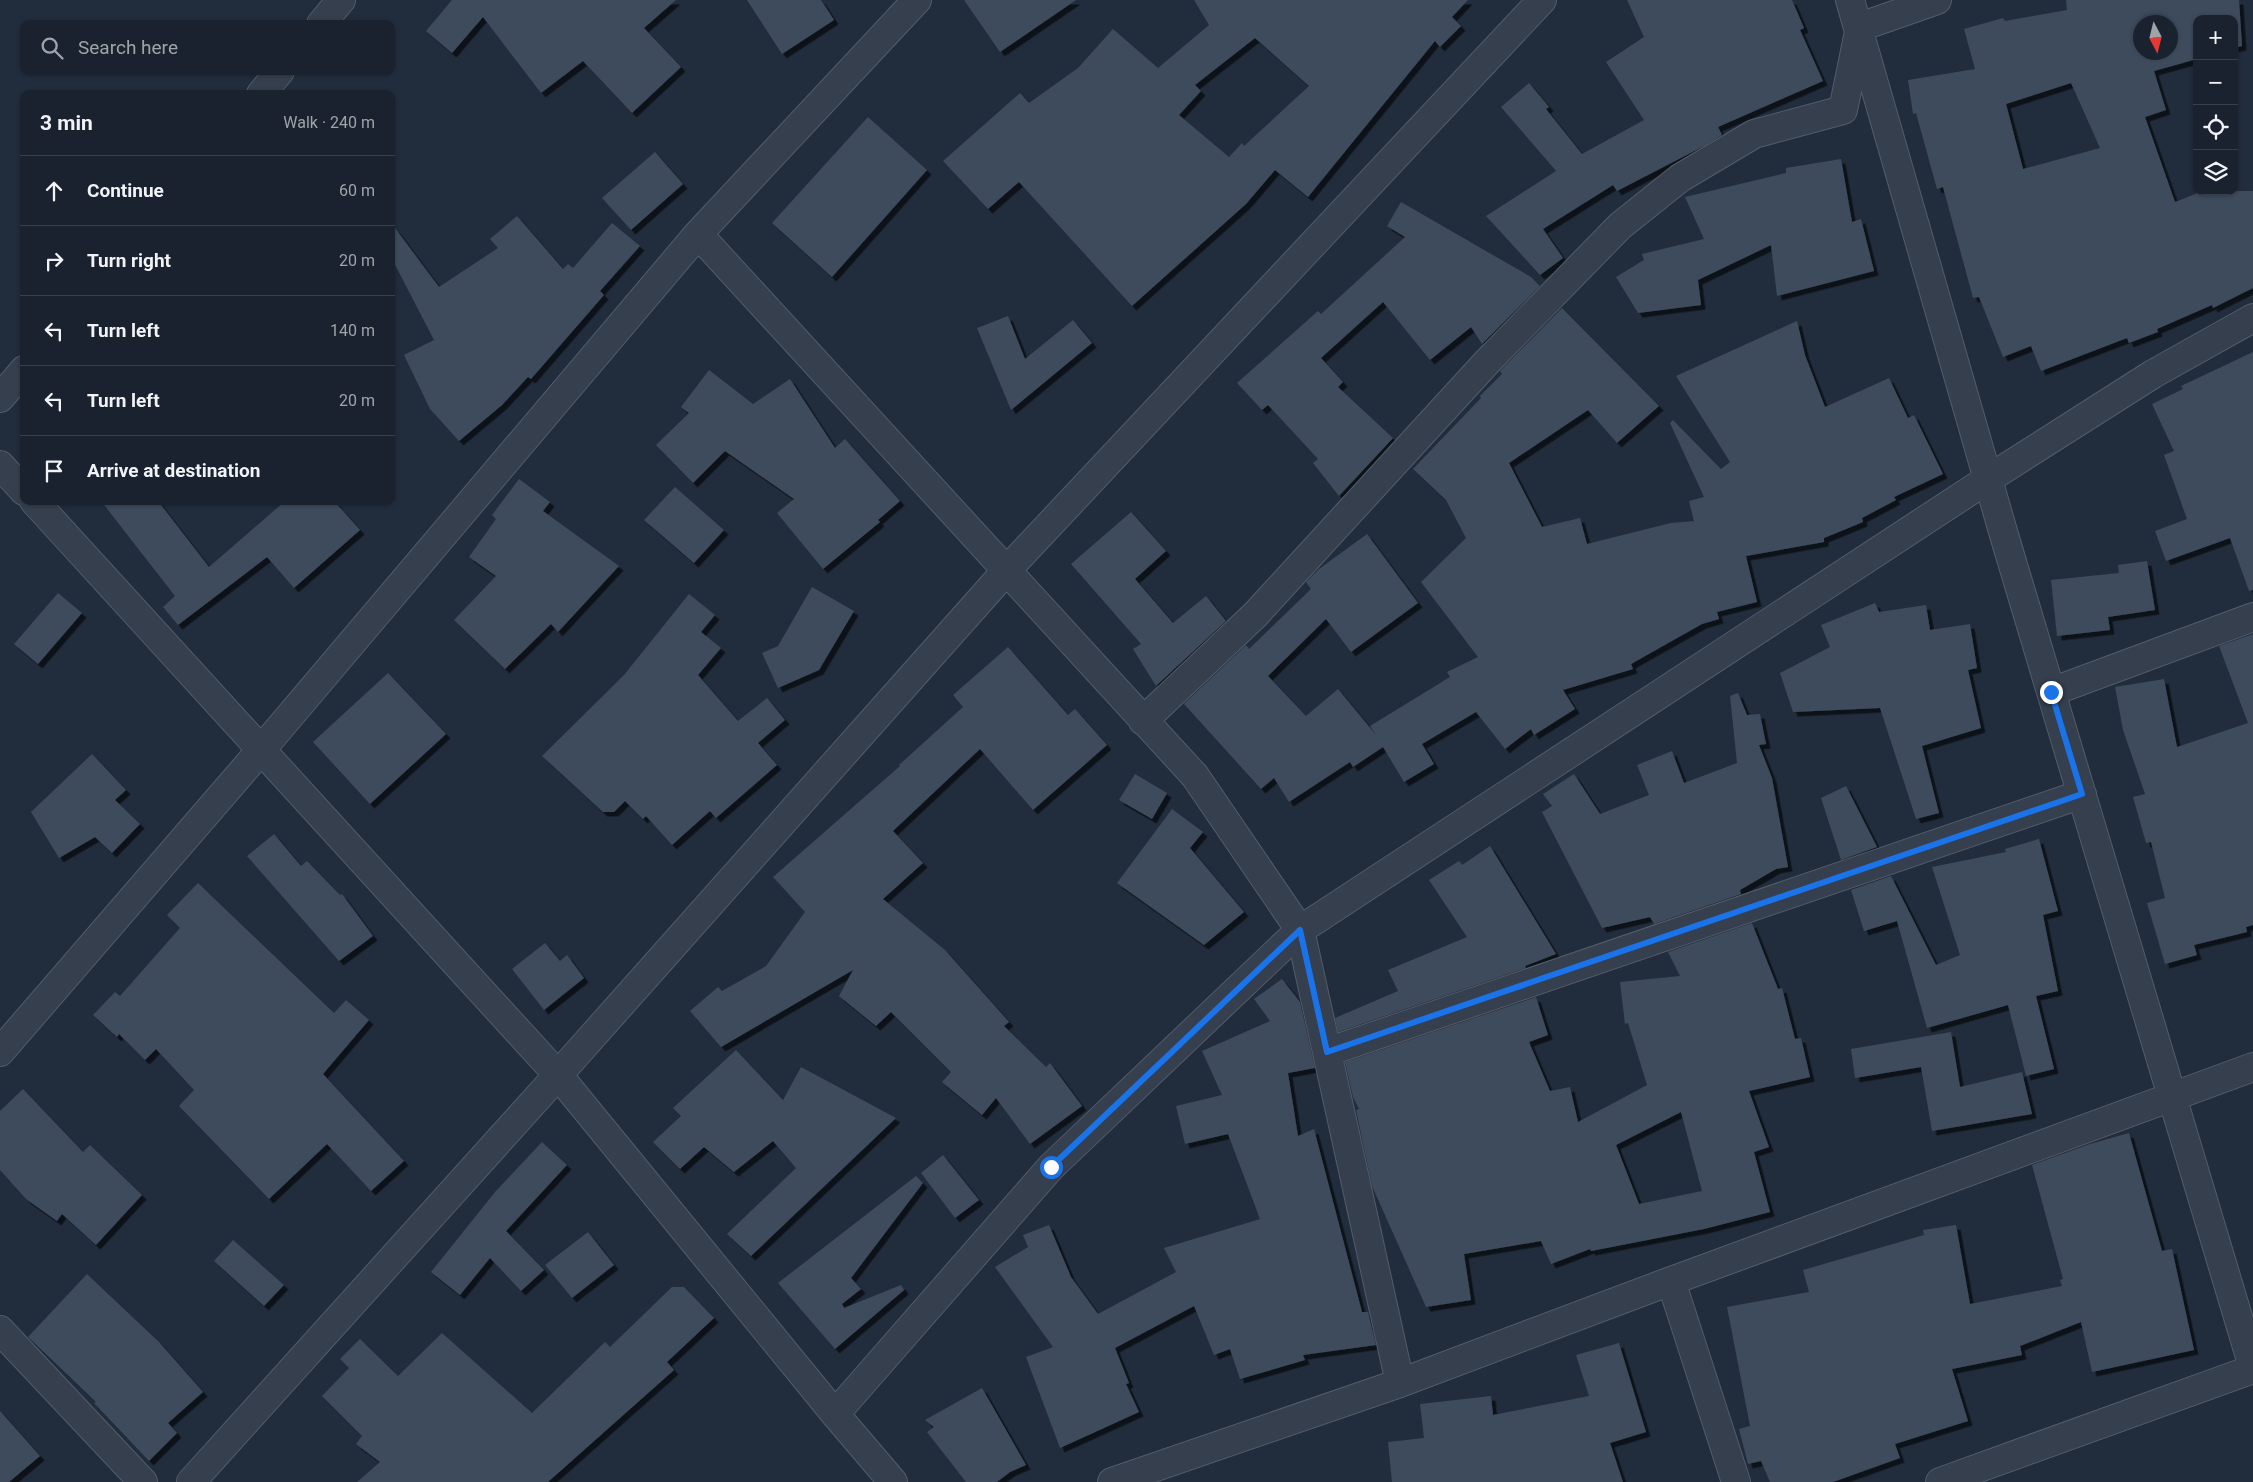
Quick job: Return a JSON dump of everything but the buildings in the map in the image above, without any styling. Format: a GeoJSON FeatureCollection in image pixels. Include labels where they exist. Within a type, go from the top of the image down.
{"type":"FeatureCollection","features":[{"type":"Feature","properties":{"kind":"street"},"geometry":{"type":"LineString","coordinates":[[324,20],[341,0]]}},
{"type":"Feature","properties":{"kind":"street"},"geometry":{"type":"LineString","coordinates":[[0,1052],[261,750],[698,234],[917,0]]}},
{"type":"Feature","properties":{"kind":"street"},"geometry":{"type":"LineString","coordinates":[[191,1482],[558,1075],[1006,571],[1542,0]]}},
{"type":"Feature","properties":{"kind":"street"},"geometry":{"type":"LineString","coordinates":[[1850,0],[1860,27],[1988,479],[2253,1368],[1940,1482]]}},
{"type":"Feature","properties":{"kind":"street"},"geometry":{"type":"LineString","coordinates":[[1860,27],[1937,0]]}},
{"type":"Feature","properties":{"kind":"street"},"geometry":{"type":"LineString","coordinates":[[1144,721],[1255,615],[1487,362],[1620,226],[1680,178],[1754,134],[1842,110],[1860,27]]}},
{"type":"Feature","properties":{"kind":"street"},"geometry":{"type":"LineString","coordinates":[[264,90],[277,75]]}},
{"type":"Feature","properties":{"kind":"street"},"geometry":{"type":"LineString","coordinates":[[698,234],[1195,776],[1300,930],[1400,1383]]}},
{"type":"Feature","properties":{"kind":"street"},"geometry":{"type":"LineString","coordinates":[[835,1414],[1051,1167],[1300,930],[1988,479],[2153,374],[2253,318]]}},
{"type":"Feature","properties":{"kind":"street"},"geometry":{"type":"LineString","coordinates":[[0,398],[20,375]]}},
{"type":"Feature","properties":{"kind":"street"},"geometry":{"type":"LineString","coordinates":[[0,464],[20,486]]}},
{"type":"Feature","properties":{"kind":"street"},"geometry":{"type":"LineString","coordinates":[[38,505],[558,1075],[835,1414],[893,1482]]}},
{"type":"Feature","properties":{"kind":"street"},"geometry":{"type":"LineString","coordinates":[[2051,692],[2253,617]]}},
{"type":"Feature","properties":{"kind":"street"},"geometry":{"type":"LineString","coordinates":[[1327,1052],[2082,794]]}},
{"type":"Feature","properties":{"kind":"street"},"geometry":{"type":"LineString","coordinates":[[1116,1481],[1400,1383],[1671,1281],[2253,1067]]}},
{"type":"Feature","properties":{"kind":"street"},"geometry":{"type":"LineString","coordinates":[[1671,1281],[1736,1482]]}},
{"type":"Feature","properties":{"kind":"street"},"geometry":{"type":"LineString","coordinates":[[0,1330],[144,1482]]}},
{"type":"Feature","properties":{"kind":"route"},"geometry":{"type":"LineString","coordinates":[[1051,1167],[1300,930],[1327,1052],[2082,794],[2051,692]]}}]}
